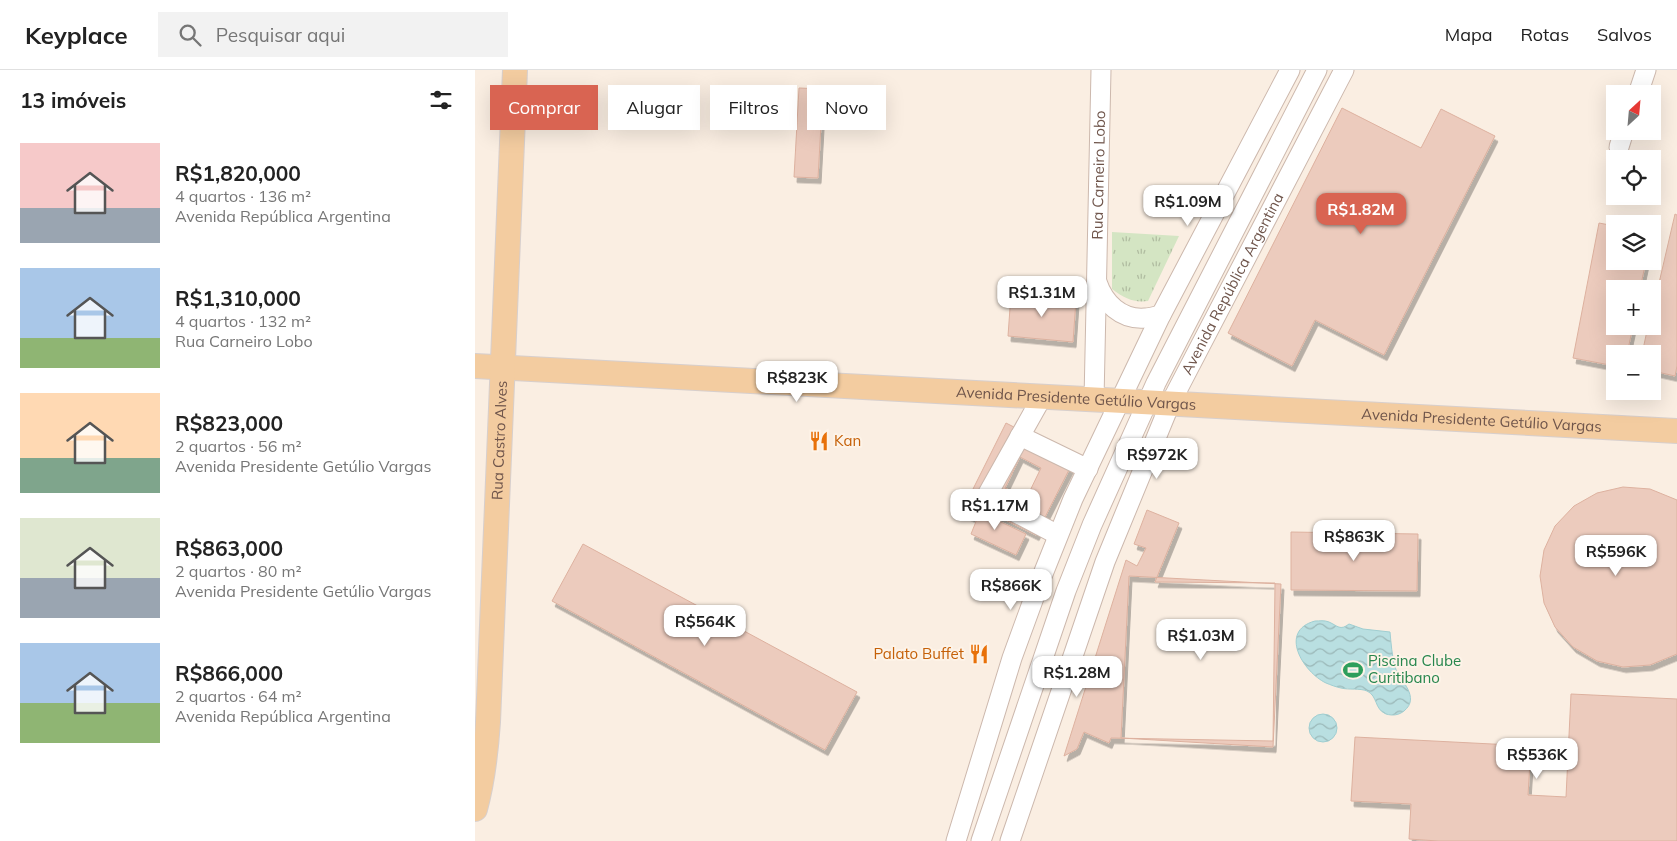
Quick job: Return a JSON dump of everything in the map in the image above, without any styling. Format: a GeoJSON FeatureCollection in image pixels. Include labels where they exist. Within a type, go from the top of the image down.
{"type":"FeatureCollection","features":[{"type":"Feature","properties":{"kind":"main road","name":"Rua Castro Alves"},"geometry":{"type":"LineString","coordinates":[[475,809],[481,789],[487,730],[515,70]]}},
{"type":"Feature","properties":{"kind":"main road","name":"Avenida Presidente Getúlio Vargas"},"geometry":{"type":"LineString","coordinates":[[475,366],[1677,431]]}},
{"type":"Feature","properties":{"kind":"street","name":"Rua Carneiro Lobo"},"geometry":{"type":"LineString","coordinates":[[1094,400],[1101,70]]}},
{"type":"Feature","properties":{"kind":"street"},"geometry":{"type":"LineString","coordinates":[[957,841],[1012,658],[1058,535],[1161,315],[1290,70]]}},
{"type":"Feature","properties":{"kind":"street"},"geometry":{"type":"LineString","coordinates":[[981,841],[1066,591],[1092,525],[1145,403],[1317,70]]}},
{"type":"Feature","properties":{"kind":"street","name":"Avenida República Argentina"},"geometry":{"type":"LineString","coordinates":[[1010,841],[1112,544],[1170,404],[1344,70]]}},
{"type":"Feature","properties":{"kind":"street"},"geometry":{"type":"LineString","coordinates":[[1641,85],[1646,70]]}},
{"type":"Feature","properties":{"kind":"street","name":"Rua Carneiro Lobo"},"geometry":{"type":"LineString","coordinates":[[1097,279],[1102,295],[1113,308],[1127,316],[1145,318],[1161,315]]}},
{"type":"Feature","properties":{"kind":"street"},"geometry":{"type":"LineString","coordinates":[[1042,397],[986,497],[1058,535]]}},
{"type":"Feature","properties":{"kind":"street"},"geometry":{"type":"LineString","coordinates":[[1020,436],[1088,469]]}},
{"type":"Feature","properties":{"kind":"street"},"geometry":{"type":"LineString","coordinates":[[1066,591],[1112,544]]}},
{"type":"Feature","properties":{"kind":"green space"},"geometry":{"type":"Polygon","coordinates":[[[1112,232],[1179,236],[1148,301],[1129,299],[1112,289],[1112,232]]]}},
{"type":"Feature","properties":{"kind":"water","name":"Piscina Clube Curitibano"},"geometry":{"type":"Polygon","coordinates":[[[1315,621],[1327,621],[1341,627],[1349,624],[1363,629],[1390,632],[1395,667],[1408,689],[1410,695],[1409,706],[1396,715],[1386,714],[1382,712],[1373,696],[1367,691],[1344,689],[1317,678],[1303,661],[1298,652],[1296,642],[1298,633],[1304,626],[1315,621]]]}},
{"type":"Feature","properties":{"kind":"water"},"geometry":{"type":"Polygon","coordinates":[[[1323,714],[1333,718],[1337,728],[1333,738],[1323,742],[1313,738],[1309,728],[1313,718],[1323,714]]]}},
{"type":"Feature","properties":{"kind":"building"},"geometry":{"type":"Polygon","coordinates":[[[799,88],[807,88],[807,130],[821,130],[818,178],[794,177],[799,88]]]}},
{"type":"Feature","properties":{"kind":"building"},"geometry":{"type":"Polygon","coordinates":[[[1342,108],[1421,148],[1441,109],[1495,136],[1384,355],[1315,320],[1292,366],[1228,333],[1342,108]]]}},
{"type":"Feature","properties":{"kind":"building"},"geometry":{"type":"Polygon","coordinates":[[[1675,214],[1677,215],[1677,366],[1675,376],[1661,373],[1661,345],[1644,345],[1646,335],[1661,335],[1660,280],[1675,214]]]}},
{"type":"Feature","properties":{"kind":"building"},"geometry":{"type":"Polygon","coordinates":[[[1599,223],[1606,224],[1606,270],[1644,270],[1642,280],[1606,280],[1606,335],[1631,335],[1629,345],[1606,345],[1606,364],[1573,358],[1599,223]]]}},
{"type":"Feature","properties":{"kind":"building"},"geometry":{"type":"Polygon","coordinates":[[[1011,294],[1076,300],[1073,342],[1008,336],[1011,294]]]}},
{"type":"Feature","properties":{"kind":"building"},"geometry":{"type":"Polygon","coordinates":[[[1006,423],[1075,458],[1036,535],[967,501],[1006,423]],[[1020,457],[1005,488],[1026,499],[1041,468],[1020,457]]]}},
{"type":"Feature","properties":{"kind":"building"},"geometry":{"type":"Polygon","coordinates":[[[1623,487],[1650,489],[1677,500],[1677,654],[1650,665],[1623,667],[1597,661],[1573,647],[1555,627],[1544,603],[1540,576],[1544,550],[1555,526],[1574,506],[1597,493],[1623,487]]]}},
{"type":"Feature","properties":{"kind":"building"},"geometry":{"type":"Polygon","coordinates":[[[961,503],[1026,534],[1016,555],[971,534],[977,519],[957,510],[961,503]]]}},
{"type":"Feature","properties":{"kind":"building"},"geometry":{"type":"Polygon","coordinates":[[[1147,510],[1179,523],[1155,582],[1275,583],[1273,741],[1111,738],[1109,743],[1084,732],[1077,749],[1064,756],[1126,560],[1137,566],[1146,548],[1134,544],[1147,510]]]}},
{"type":"Feature","properties":{"kind":"building"},"geometry":{"type":"Polygon","coordinates":[[[1291,532],[1418,534],[1417,591],[1291,590],[1291,532]]]}},
{"type":"Feature","properties":{"kind":"building"},"geometry":{"type":"Polygon","coordinates":[[[583,544],[857,692],[825,750],[552,601],[583,544]]]}},
{"type":"Feature","properties":{"kind":"building"},"geometry":{"type":"Polygon","coordinates":[[[1129,576],[1281,584],[1273,747],[1121,738],[1129,576]]]}},
{"type":"Feature","properties":{"kind":"building"},"geometry":{"type":"Polygon","coordinates":[[[1571,694],[1677,699],[1677,841],[1438,841],[1409,839],[1411,804],[1351,801],[1355,737],[1531,746],[1528,795],[1566,797],[1571,694]]]}},
{"type":"Feature","properties":{"kind":"place","name":"Kan"},"geometry":{"type":"Point","coordinates":[819,441]}},
{"type":"Feature","properties":{"kind":"place","name":"Palato Buffet"},"geometry":{"type":"Point","coordinates":[979,654]}},
{"type":"Feature","properties":{"kind":"place","name":"Piscina Clube Curitibano"},"geometry":{"type":"Point","coordinates":[1353,670]}}]}
